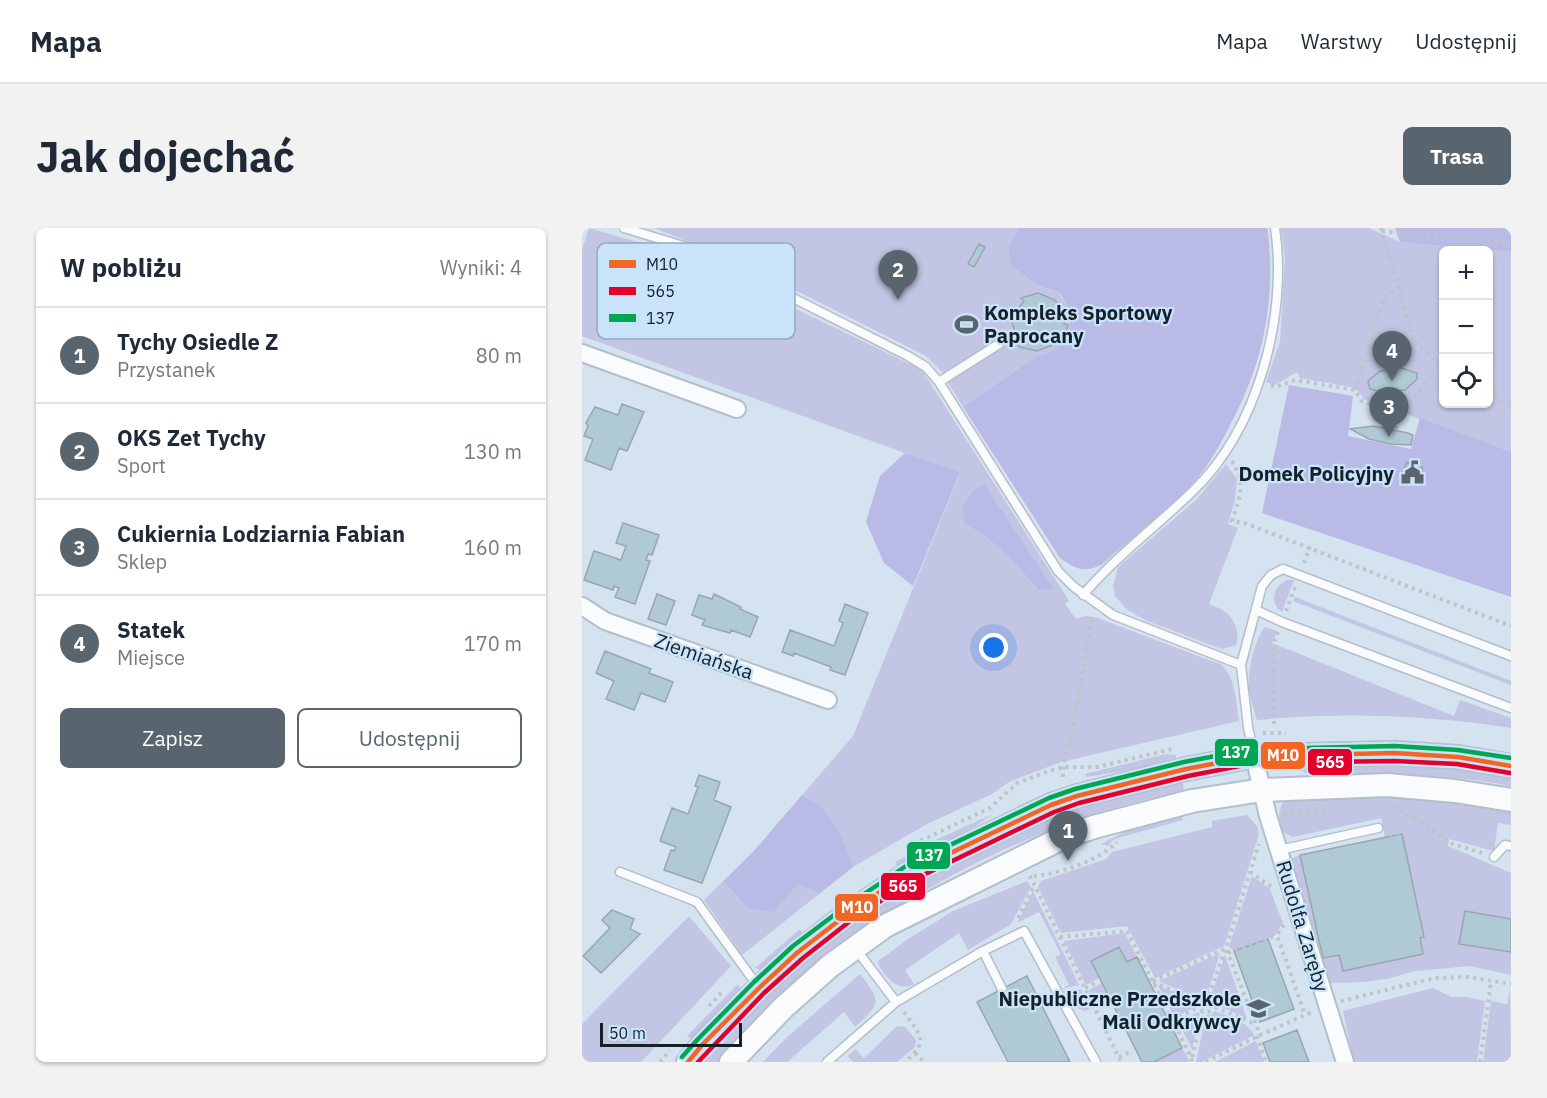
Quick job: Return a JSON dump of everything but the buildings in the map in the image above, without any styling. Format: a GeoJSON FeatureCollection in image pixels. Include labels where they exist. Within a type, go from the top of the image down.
{"type":"FeatureCollection","features":[{"type":"Feature","properties":{"kind":"street"},"geometry":{"type":"LineString","coordinates":[[582,353],[737,410]]}},
{"type":"Feature","properties":{"kind":"street","name":"Ziemiańska"},"geometry":{"type":"LineString","coordinates":[[582,606],[605,621],[828,700]]}},
{"type":"Feature","properties":{"kind":"street"},"geometry":{"type":"LineString","coordinates":[[688,1062],[759,988],[798,952],[850,912],[909,873],[1051,805],[1077,796],[1186,769],[1254,756],[1395,753],[1458,757],[1511,766]]}},
{"type":"Feature","properties":{"kind":"street","name":"Rudolfa Zaręby"},"geometry":{"type":"LineString","coordinates":[[1254,756],[1268,816],[1345,1062]]}},
{"type":"Feature","properties":{"kind":"street"},"geometry":{"type":"LineString","coordinates":[[731,1062],[784,1007],[830,966],[894,921],[1064,837],[1192,801],[1262,790],[1387,785],[1455,790],[1511,800]]}},
{"type":"Feature","properties":{"kind":"lane"},"geometry":{"type":"LineString","coordinates":[[624,228],[674,243]]}},
{"type":"Feature","properties":{"kind":"lane"},"geometry":{"type":"LineString","coordinates":[[1083,595],[1099,576],[1195,490],[1227,450],[1252,400],[1275,324],[1277,259],[1275,228]]}},
{"type":"Feature","properties":{"kind":"lane"},"geometry":{"type":"LineString","coordinates":[[795,299],[926,367],[939,382],[1058,571],[1083,595],[1113,615],[1241,665]]}},
{"type":"Feature","properties":{"kind":"lane"},"geometry":{"type":"LineString","coordinates":[[939,382],[999,344]]}},
{"type":"Feature","properties":{"kind":"lane"},"geometry":{"type":"LineString","coordinates":[[1254,756],[1248,727],[1241,665],[1262,586],[1271,574],[1283,569],[1511,656]]}},
{"type":"Feature","properties":{"kind":"lane"},"geometry":{"type":"LineString","coordinates":[[1256,610],[1282,622],[1511,708]]}},
{"type":"Feature","properties":{"kind":"lane"},"geometry":{"type":"LineString","coordinates":[[1279,850],[1378,828]]}},
{"type":"Feature","properties":{"kind":"lane"},"geometry":{"type":"LineString","coordinates":[[1494,857],[1505,845],[1511,846]]}},
{"type":"Feature","properties":{"kind":"lane"},"geometry":{"type":"LineString","coordinates":[[620,872],[697,902],[759,988]]}},
{"type":"Feature","properties":{"kind":"lane"},"geometry":{"type":"LineString","coordinates":[[827,1062],[896,1002],[983,951],[1024,931],[1096,1062]]}},
{"type":"Feature","properties":{"kind":"lane"},"geometry":{"type":"LineString","coordinates":[[855,948],[896,1002]]}},
{"type":"Feature","properties":{"kind":"lane"},"geometry":{"type":"LineString","coordinates":[[983,951],[1002,989]]}},
{"type":"Feature","properties":{"kind":"path"},"geometry":{"type":"LineString","coordinates":[[1495,241],[1507,228]]}},
{"type":"Feature","properties":{"kind":"path"},"geometry":{"type":"LineString","coordinates":[[1439,363],[1414,342],[1381,230],[1511,243]]}},
{"type":"Feature","properties":{"kind":"path"},"geometry":{"type":"LineString","coordinates":[[1355,390],[1384,298],[1397,290]]}},
{"type":"Feature","properties":{"kind":"path"},"geometry":{"type":"LineString","coordinates":[[1396,429],[1400,415],[1439,370]]}},
{"type":"Feature","properties":{"kind":"path"},"geometry":{"type":"LineString","coordinates":[[1276,387],[1295,380],[1355,390],[1362,401],[1400,415]]}},
{"type":"Feature","properties":{"kind":"path"},"geometry":{"type":"LineString","coordinates":[[1493,397],[1511,407]]}},
{"type":"Feature","properties":{"kind":"path"},"geometry":{"type":"LineString","coordinates":[[1240,497],[1232,521],[1244,522],[1511,626]]}},
{"type":"Feature","properties":{"kind":"path"},"geometry":{"type":"LineString","coordinates":[[1063,777],[1063,767],[1073,730],[1084,654],[1096,603]]}},
{"type":"Feature","properties":{"kind":"path"},"geometry":{"type":"LineString","coordinates":[[1209,995],[1268,816]]}},
{"type":"Feature","properties":{"kind":"path"},"geometry":{"type":"LineString","coordinates":[[1385,836],[1403,832]]}},
{"type":"Feature","properties":{"kind":"path"},"geometry":{"type":"LineString","coordinates":[[1020,878],[1049,875],[1105,854],[1118,840],[1124,838]]}},
{"type":"Feature","properties":{"kind":"path"},"geometry":{"type":"LineString","coordinates":[[1250,872],[1272,887],[1275,896]]}},
{"type":"Feature","properties":{"kind":"path"},"geometry":{"type":"LineString","coordinates":[[1030,876],[1122,1062]]}},
{"type":"Feature","properties":{"kind":"path"},"geometry":{"type":"LineString","coordinates":[[1008,939],[1035,884]]}},
{"type":"Feature","properties":{"kind":"path"},"geometry":{"type":"LineString","coordinates":[[1228,953],[1277,935],[1285,923]]}},
{"type":"Feature","properties":{"kind":"path"},"geometry":{"type":"LineString","coordinates":[[1060,937],[1127,931],[1192,1060]]}},
{"type":"Feature","properties":{"kind":"path"},"geometry":{"type":"LineString","coordinates":[[1277,935],[1305,1015]]}},
{"type":"Feature","properties":{"kind":"path"},"geometry":{"type":"LineString","coordinates":[[1226,948],[1256,1025],[1266,1062]]}},
{"type":"Feature","properties":{"kind":"path"},"geometry":{"type":"LineString","coordinates":[[1153,981],[1226,948]]}},
{"type":"Feature","properties":{"kind":"path"},"geometry":{"type":"LineString","coordinates":[[1206,1062],[1258,1035],[1327,1005],[1436,978],[1469,977],[1511,984]]}},
{"type":"Feature","properties":{"kind":"path"},"geometry":{"type":"LineString","coordinates":[[1153,981],[1197,1001]]}},
{"type":"Feature","properties":{"kind":"path"},"geometry":{"type":"LineString","coordinates":[[1480,1062],[1491,981]]}},
{"type":"Feature","properties":{"kind":"path"},"geometry":{"type":"LineString","coordinates":[[1085,988],[1096,982]]}},
{"type":"Feature","properties":{"kind":"path"},"geometry":{"type":"LineString","coordinates":[[1197,1001],[1200,997],[1209,995]]}},
{"type":"Feature","properties":{"kind":"path"},"geometry":{"type":"LineString","coordinates":[[1209,995],[1215,1002],[1215,1007]]}},
{"type":"Feature","properties":{"kind":"path"},"geometry":{"type":"LineString","coordinates":[[1197,1001],[1198,1007],[1203,1012]]}},
{"type":"Feature","properties":{"kind":"path"},"geometry":{"type":"LineString","coordinates":[[896,1002],[921,1035],[921,1044],[905,1062]]}},
{"type":"Feature","properties":{"kind":"path"},"geometry":{"type":"LineString","coordinates":[[1173,1021],[1198,1007]]}},
{"type":"Feature","properties":{"kind":"path"},"geometry":{"type":"LineString","coordinates":[[1215,1007],[1256,1025]]}},
{"type":"Feature","properties":{"kind":"path"},"geometry":{"type":"LineString","coordinates":[[1203,1012],[1208,1012],[1215,1007]]}},
{"type":"Feature","properties":{"kind":"path"},"geometry":{"type":"LineString","coordinates":[[1192,1060],[1203,1012]]}},
{"type":"Feature","properties":{"kind":"path"},"geometry":{"type":"LineString","coordinates":[[1119,1057],[1132,1050]]}},
{"type":"Feature","properties":{"kind":"path"},"geometry":{"type":"LineString","coordinates":[[915,1053],[924,1062]]}},
{"type":"Feature","properties":{"kind":"shaded area"},"geometry":{"type":"Polygon","coordinates":[[[589,228],[641,243],[597,243],[597,339],[795,339],[795,308],[922,370],[1069,601],[1065,604],[1076,619],[1085,616],[1095,617],[1222,665],[1233,684],[1239,721],[1061,762],[1009,782],[992,794],[927,824],[853,867],[742,955],[704,900],[754,851],[853,736],[960,473],[582,336],[582,250],[589,228]]]}},
{"type":"Feature","properties":{"kind":"shaded area","name":"Kompleks Sportowy Paprocany"},"geometry":{"type":"Polygon","coordinates":[[[654,228],[1019,228],[1008,251],[1011,266],[1038,285],[1059,293],[1071,313],[1069,335],[1055,352],[1037,356],[963,407],[941,371],[926,356],[795,290],[795,243],[692,243],[654,228]]]}},
{"type":"Feature","properties":{"kind":"shaded area"},"geometry":{"type":"Polygon","coordinates":[[[1019,228],[1267,228],[1268,232],[1270,285],[1264,336],[1249,385],[1226,433],[1205,468],[1180,496],[1101,565],[1090,569],[1075,567],[1060,558],[963,407],[1037,356],[1055,351],[1069,336],[1071,313],[1060,293],[1038,285],[1011,266],[1008,251],[1019,228]]]}},
{"type":"Feature","properties":{"kind":"shaded area"},"geometry":{"type":"Polygon","coordinates":[[[1281,228],[1369,228],[1400,242],[1444,246],[1439,246],[1439,408],[1493,408],[1493,250],[1511,252],[1511,452],[1364,399],[1356,388],[1300,378],[1297,372],[1275,385],[1266,382],[1280,342],[1285,259],[1281,228]]]}},
{"type":"Feature","properties":{"kind":"shaded area"},"geometry":{"type":"Polygon","coordinates":[[[1395,228],[1511,228],[1511,252],[1493,250],[1493,246],[1444,246],[1400,242],[1395,228]]]}},
{"type":"Feature","properties":{"kind":"shaded area"},"geometry":{"type":"Polygon","coordinates":[[[1289,385],[1353,396],[1348,436],[1411,449],[1420,418],[1511,452],[1511,597],[1262,513],[1289,385]]]}},
{"type":"Feature","properties":{"kind":"shaded area"},"geometry":{"type":"Polygon","coordinates":[[[905,453],[960,472],[913,586],[884,563],[866,522],[880,476],[905,453]]]}},
{"type":"Feature","properties":{"kind":"shaded area"},"geometry":{"type":"Polygon","coordinates":[[[1226,464],[1237,479],[1235,500],[1228,524],[1238,528],[1209,604],[1223,610],[1230,617],[1236,626],[1238,636],[1236,645],[1222,649],[1147,621],[1126,609],[1115,596],[1113,586],[1118,567],[1196,500],[1226,464]]]}},
{"type":"Feature","properties":{"kind":"shaded area"},"geometry":{"type":"Polygon","coordinates":[[[984,484],[1054,589],[1039,590],[996,545],[965,524],[962,508],[974,490],[984,484]]]}},
{"type":"Feature","properties":{"kind":"shaded area"},"geometry":{"type":"Polygon","coordinates":[[[1294,580],[1282,612],[1275,603],[1274,594],[1283,582],[1294,580]]]}},
{"type":"Feature","properties":{"kind":"shaded area"},"geometry":{"type":"Polygon","coordinates":[[[1295,597],[1511,681],[1511,685],[1293,601],[1295,597]]]}},
{"type":"Feature","properties":{"kind":"shaded area"},"geometry":{"type":"Polygon","coordinates":[[[1265,627],[1277,631],[1272,643],[1454,716],[1460,700],[1508,717],[1511,719],[1511,728],[1448,720],[1384,716],[1320,716],[1257,720],[1249,691],[1249,676],[1255,648],[1265,627]]]}},
{"type":"Feature","properties":{"kind":"shaded area"},"geometry":{"type":"Polygon","coordinates":[[[1166,754],[1176,755],[1176,758],[1136,769],[1086,777],[1085,774],[1166,754]]]}},
{"type":"Feature","properties":{"kind":"shaded area"},"geometry":{"type":"Polygon","coordinates":[[[1349,762],[1465,769],[1511,777],[1511,786],[1435,776],[1307,774],[1301,770],[1303,766],[1349,762]]]}},
{"type":"Feature","properties":{"kind":"shaded area"},"geometry":{"type":"Polygon","coordinates":[[[1182,779],[1184,791],[1084,818],[1036,836],[989,857],[898,907],[855,935],[788,988],[717,1062],[704,1062],[747,1016],[794,973],[843,933],[894,897],[1005,836],[1064,812],[1124,792],[1182,779]]]}},
{"type":"Feature","properties":{"kind":"shaded area"},"geometry":{"type":"Polygon","coordinates":[[[802,795],[822,807],[842,837],[853,867],[820,893],[797,884],[774,912],[749,909],[724,881],[754,851],[802,795]]]}},
{"type":"Feature","properties":{"kind":"shaded area"},"geometry":{"type":"Polygon","coordinates":[[[1419,795],[1511,808],[1511,825],[1498,823],[1494,851],[1449,839],[1448,846],[1511,873],[1511,975],[1470,966],[1415,971],[1364,982],[1326,983],[1289,865],[1291,859],[1300,855],[1323,958],[1339,955],[1343,971],[1423,954],[1420,938],[1424,937],[1402,835],[1385,838],[1381,818],[1293,837],[1281,831],[1279,815],[1282,803],[1285,799],[1419,795]]]}},
{"type":"Feature","properties":{"kind":"shaded area"},"geometry":{"type":"Polygon","coordinates":[[[1181,813],[1183,820],[1121,837],[1113,840],[1108,846],[1101,844],[1144,822],[1181,813]]]}},
{"type":"Feature","properties":{"kind":"shaded area"},"geometry":{"type":"Polygon","coordinates":[[[993,814],[976,826],[898,867],[895,862],[929,843],[993,814]]]}},
{"type":"Feature","properties":{"kind":"shaded area"},"geometry":{"type":"Polygon","coordinates":[[[1247,815],[1257,826],[1259,834],[1224,946],[1155,978],[1127,926],[1061,933],[1038,887],[1041,881],[1106,859],[1112,852],[1212,827],[1212,821],[1247,815]]]}},
{"type":"Feature","properties":{"kind":"shaded area"},"geometry":{"type":"Polygon","coordinates":[[[1252,876],[1270,889],[1283,923],[1275,935],[1234,951],[1229,947],[1252,876]]]}},
{"type":"Feature","properties":{"kind":"shaded area"},"geometry":{"type":"Polygon","coordinates":[[[1027,881],[1031,887],[1011,924],[968,950],[959,933],[905,970],[914,984],[897,985],[884,973],[877,962],[908,939],[953,911],[1027,881]]]}},
{"type":"Feature","properties":{"kind":"shaded area"},"geometry":{"type":"Polygon","coordinates":[[[1033,891],[1079,985],[1064,988],[1069,985],[1055,957],[1061,954],[1039,912],[1017,923],[1033,891]]]}},
{"type":"Feature","properties":{"kind":"shaded area"},"geometry":{"type":"Polygon","coordinates":[[[689,916],[731,966],[641,1062],[582,1062],[582,1024],[689,916]]]}},
{"type":"Feature","properties":{"kind":"shaded area"},"geometry":{"type":"Polygon","coordinates":[[[800,929],[803,934],[761,970],[755,968],[800,929]]]}},
{"type":"Feature","properties":{"kind":"shaded area"},"geometry":{"type":"Polygon","coordinates":[[[1125,933],[1137,957],[1127,962],[1120,947],[1091,960],[1099,978],[1086,985],[1064,941],[1125,933]]]}},
{"type":"Feature","properties":{"kind":"shaded area"},"geometry":{"type":"Polygon","coordinates":[[[1220,953],[1208,992],[1201,993],[1197,998],[1159,981],[1220,953]]]}},
{"type":"Feature","properties":{"kind":"shaded area"},"geometry":{"type":"Polygon","coordinates":[[[1225,955],[1247,1019],[1218,1005],[1216,997],[1212,994],[1225,955]]]}},
{"type":"Feature","properties":{"kind":"shaded area"},"geometry":{"type":"Polygon","coordinates":[[[860,974],[872,991],[876,1002],[870,1013],[855,1027],[844,1012],[787,1062],[763,1062],[787,1037],[860,974]]]}},
{"type":"Feature","properties":{"kind":"shaded area"},"geometry":{"type":"Polygon","coordinates":[[[1102,983],[1110,999],[1096,1006],[1089,990],[1102,983]]]}},
{"type":"Feature","properties":{"kind":"shaded area"},"geometry":{"type":"Polygon","coordinates":[[[738,984],[741,990],[693,1040],[687,1036],[738,984]]]}},
{"type":"Feature","properties":{"kind":"shaded area"},"geometry":{"type":"Polygon","coordinates":[[[1158,985],[1195,1002],[1194,1008],[1175,1017],[1158,985]]]}},
{"type":"Feature","properties":{"kind":"shaded area"},"geometry":{"type":"Polygon","coordinates":[[[1433,988],[1451,997],[1485,1001],[1477,1062],[1354,1062],[1343,1011],[1433,988]]]}},
{"type":"Feature","properties":{"kind":"shaded area"},"geometry":{"type":"Polygon","coordinates":[[[1081,989],[1090,1009],[1085,1011],[1079,1009],[1066,993],[1081,989]]]}},
{"type":"Feature","properties":{"kind":"shaded area"},"geometry":{"type":"Polygon","coordinates":[[[1510,989],[1511,1062],[1483,1062],[1491,1001],[1507,1004],[1510,989]]]}},
{"type":"Feature","properties":{"kind":"shaded area"},"geometry":{"type":"Polygon","coordinates":[[[1215,1011],[1247,1026],[1254,1035],[1202,1062],[1196,1062],[1206,1015],[1211,1015],[1215,1011]]]}},
{"type":"Feature","properties":{"kind":"shaded area"},"geometry":{"type":"Polygon","coordinates":[[[1197,1012],[1200,1014],[1192,1049],[1179,1023],[1197,1012]]]}},
{"type":"Feature","properties":{"kind":"shaded area"},"geometry":{"type":"Polygon","coordinates":[[[897,1026],[905,1027],[916,1040],[915,1047],[897,1062],[853,1062],[848,1056],[855,1049],[864,1058],[897,1026]]]}},
{"type":"Feature","properties":{"kind":"shaded area"},"geometry":{"type":"Polygon","coordinates":[[[1256,1041],[1264,1062],[1215,1062],[1256,1041]]]}},
{"type":"Feature","properties":{"kind":"shaded area"},"geometry":{"type":"Polygon","coordinates":[[[1182,1048],[1188,1062],[1154,1062],[1182,1048]]]}},
{"type":"Feature","properties":{"kind":"transit line","name":"137"},"geometry":{"type":"LineString","coordinates":[[682,1057],[754,982],[793,946],[846,906],[906,866],[1049,798],[1075,789],[1184,762],[1253,749],[1395,746],[1458,750],[1511,758]]}},
{"type":"Feature","properties":{"kind":"transit line","name":"M10"},"geometry":{"type":"LineString","coordinates":[[688,1062],[759,988],[798,952],[850,912],[909,873],[1051,805],[1077,796],[1186,769],[1254,756],[1395,753],[1458,757],[1511,766]]}},
{"type":"Feature","properties":{"kind":"transit line","name":"565"},"geometry":{"type":"LineString","coordinates":[[698,1062],[764,993],[803,958],[854,918],[913,880],[1054,812],[1079,803],[1188,776],[1255,763],[1395,761],[1457,764],[1510,773]]}},
{"type":"Feature","properties":{"kind":"place","name":"OKS Zet Tychy"},"geometry":{"type":"Point","coordinates":[898,300]}},
{"type":"Feature","properties":{"kind":"place","name":"Kompleks Sportowy Paprocany"},"geometry":{"type":"Point","coordinates":[966,324]}},
{"type":"Feature","properties":{"kind":"place","name":"Statek"},"geometry":{"type":"Point","coordinates":[1392,381]}},
{"type":"Feature","properties":{"kind":"place","name":"Cukiernia Lodziarnia Fabian"},"geometry":{"type":"Point","coordinates":[1389,437]}},
{"type":"Feature","properties":{"kind":"place","name":"Domek Policyjny"},"geometry":{"type":"Point","coordinates":[1412,473]}},
{"type":"Feature","properties":{"kind":"place","name":"Tychy Osiedle Z"},"geometry":{"type":"Point","coordinates":[1068,861]}},
{"type":"Feature","properties":{"kind":"place","name":"Niepubliczne Przedszkole Mali Odkrywcy"},"geometry":{"type":"Point","coordinates":[1259,1009]}}]}
